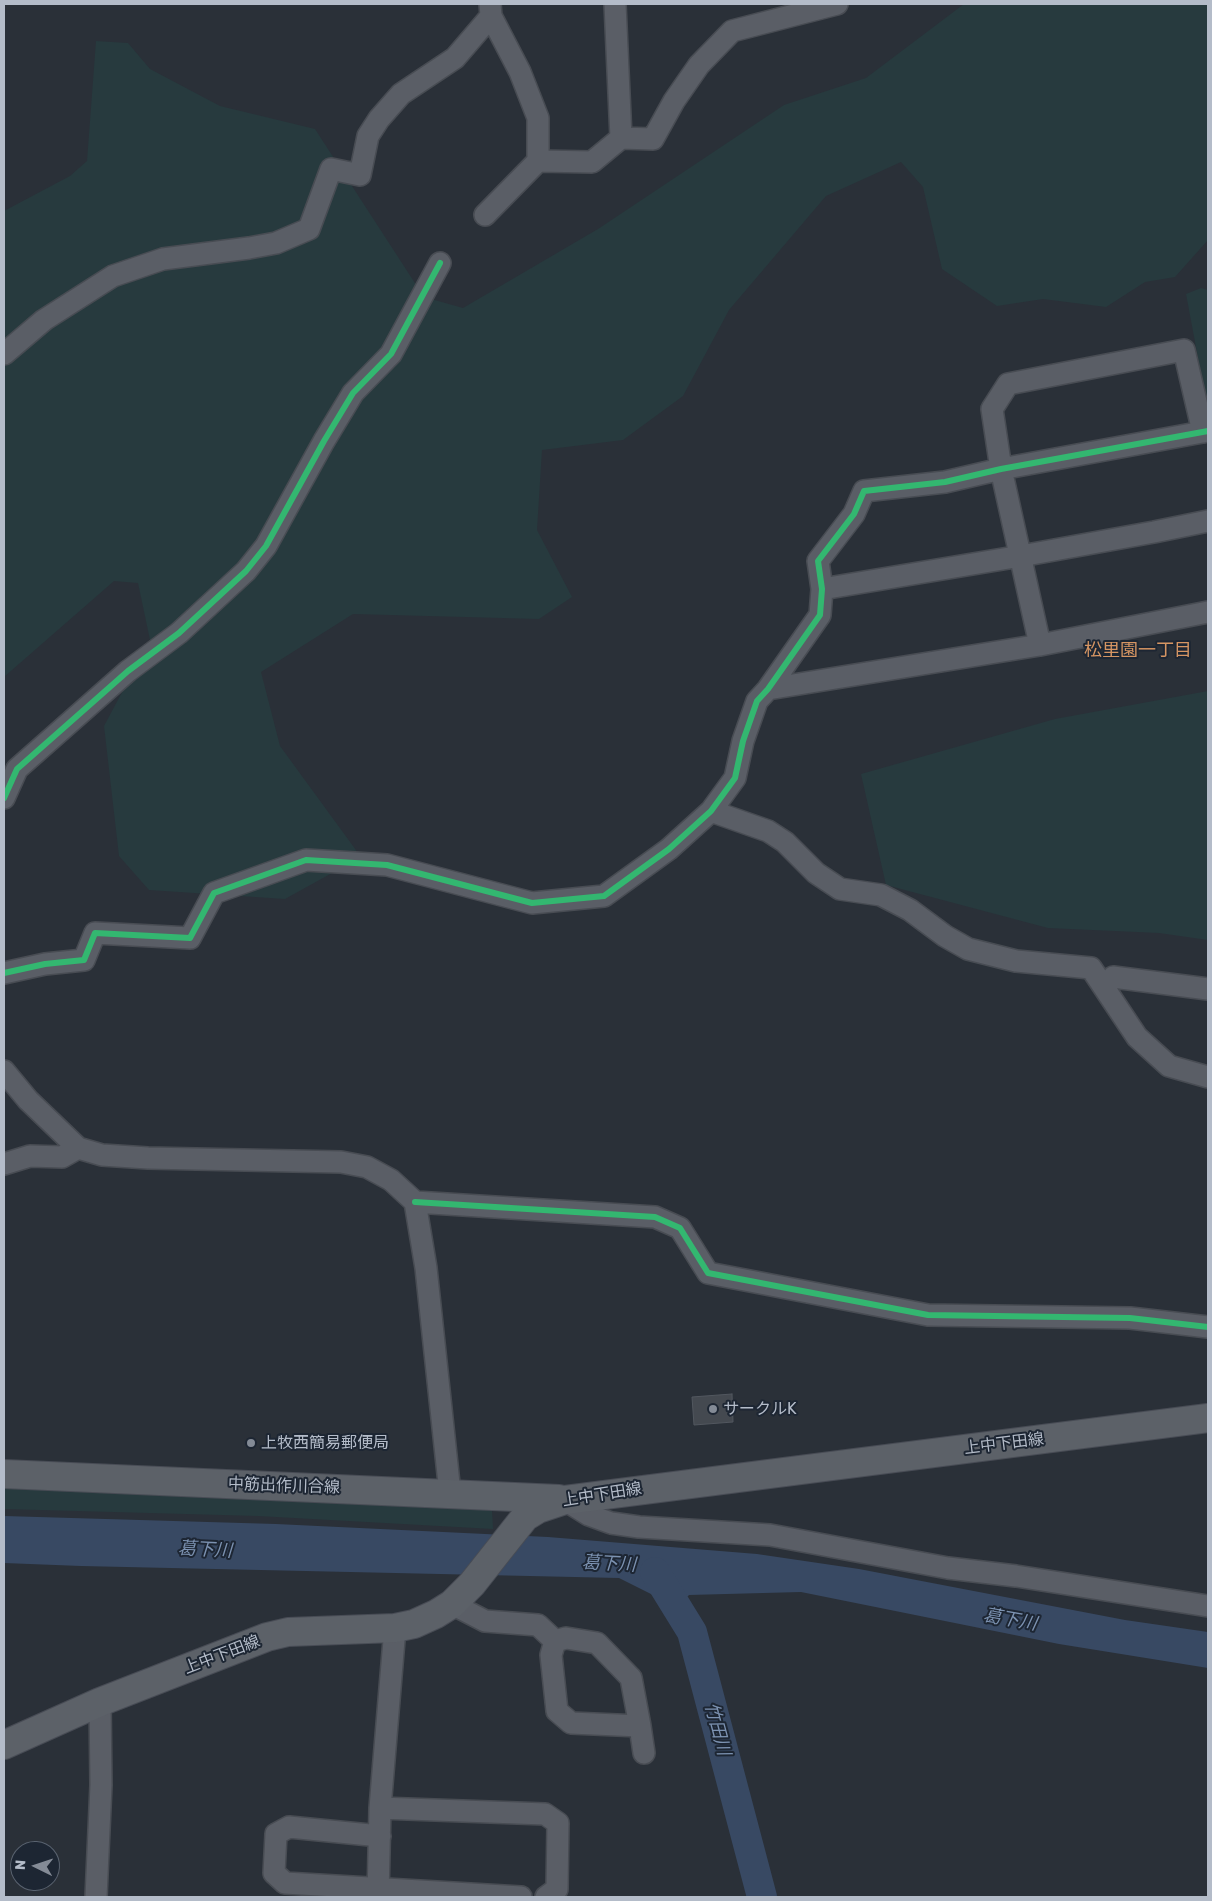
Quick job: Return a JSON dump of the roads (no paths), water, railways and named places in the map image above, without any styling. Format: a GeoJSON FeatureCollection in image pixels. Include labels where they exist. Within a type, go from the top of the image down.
{"type":"FeatureCollection","features":[{"type":"Feature","properties":{"kind":"main road","name":"上中下田線"},"geometry":{"type":"LineString","coordinates":[[4,1745],[100,1702],[267,1637],[288,1632],[396,1628],[414,1624],[452,1604],[472,1584],[525,1517],[565,1500],[1208,1418]]}},
{"type":"Feature","properties":{"kind":"main road","name":"中筋出作川合線"},"geometry":{"type":"LineString","coordinates":[[4,1474],[450,1493],[565,1500]]}},
{"type":"Feature","properties":{"kind":"street"},"geometry":{"type":"LineString","coordinates":[[615,4],[621,138]]}},
{"type":"Feature","properties":{"kind":"street"},"geometry":{"type":"LineString","coordinates":[[538,161],[592,162],[621,138],[653,139],[674,102],[699,65],[732,31],[837,4]]}},
{"type":"Feature","properties":{"kind":"street"},"geometry":{"type":"LineString","coordinates":[[4,354],[44,320],[113,276],[163,259],[276,243],[309,229],[331,169],[360,175],[368,136],[379,119],[401,94],[455,58],[490,10],[520,72],[538,118],[538,161],[485,215]]}},
{"type":"Feature","properties":{"kind":"street"},"geometry":{"type":"LineString","coordinates":[[4,798],[17,770],[128,671],[179,634],[246,572],[266,546],[324,441],[353,394],[391,354],[440,263]]}},
{"type":"Feature","properties":{"kind":"street"},"geometry":{"type":"LineString","coordinates":[[4,973],[45,964],[84,960],[95,933],[190,938],[214,893],[306,860],[387,865],[532,903],[604,896],[669,849],[711,811],[735,778],[743,742],[757,701],[768,689],[820,615],[822,589],[818,562],[854,514],[864,491],[945,482],[1001,469],[1205,432],[1184,350],[1008,384],[992,409],[1001,469],[1040,645]]}},
{"type":"Feature","properties":{"kind":"street"},"geometry":{"type":"LineString","coordinates":[[822,589],[1021,556],[1208,521]]}},
{"type":"Feature","properties":{"kind":"street"},"geometry":{"type":"LineString","coordinates":[[768,689],[1040,645],[1208,612]]}},
{"type":"Feature","properties":{"kind":"street"},"geometry":{"type":"LineString","coordinates":[[711,811],[768,832],[785,842],[816,873],[840,889],[881,895],[910,910],[945,936],[968,948],[1016,961],[1092,968],[1137,1037],[1169,1066],[1208,1077]]}},
{"type":"Feature","properties":{"kind":"street"},"geometry":{"type":"LineString","coordinates":[[1113,977],[1208,988]]}},
{"type":"Feature","properties":{"kind":"street"},"geometry":{"type":"LineString","coordinates":[[4,1071],[28,1100],[78,1148],[102,1154],[148,1158],[341,1162],[367,1167],[391,1180],[415,1202],[426,1268],[450,1493]]}},
{"type":"Feature","properties":{"kind":"street"},"geometry":{"type":"LineString","coordinates":[[4,1164],[30,1156],[62,1157],[78,1148]]}},
{"type":"Feature","properties":{"kind":"street"},"geometry":{"type":"LineString","coordinates":[[415,1202],[655,1217],[680,1228],[708,1273],[928,1315],[1130,1318],[1208,1327]]}},
{"type":"Feature","properties":{"kind":"street"},"geometry":{"type":"LineString","coordinates":[[565,1500],[589,1515],[611,1523],[639,1527],[770,1535],[948,1568],[1016,1576],[1208,1606]]}},
{"type":"Feature","properties":{"kind":"street"},"geometry":{"type":"LineString","coordinates":[[452,1604],[485,1621],[538,1625],[555,1642]]}},
{"type":"Feature","properties":{"kind":"street"},"geometry":{"type":"LineString","coordinates":[[378,1893],[380,1808],[396,1628]]}},
{"type":"Feature","properties":{"kind":"street"},"geometry":{"type":"LineString","coordinates":[[555,1642],[566,1638],[597,1643],[631,1678],[644,1753]]}},
{"type":"Feature","properties":{"kind":"street"},"geometry":{"type":"LineString","coordinates":[[555,1642],[551,1655],[557,1712],[570,1723],[640,1726]]}},
{"type":"Feature","properties":{"kind":"street"},"geometry":{"type":"LineString","coordinates":[[96,1897],[101,1786],[100,1702]]}},
{"type":"Feature","properties":{"kind":"street"},"geometry":{"type":"LineString","coordinates":[[380,1808],[545,1814],[558,1823],[557,1889],[546,1897]]}},
{"type":"Feature","properties":{"kind":"street"},"geometry":{"type":"LineString","coordinates":[[380,1836],[289,1828],[276,1834],[274,1873],[285,1883],[378,1893],[521,1897]]}},
{"type":"Feature","properties":{"kind":"water","name":"葛下川"},"geometry":{"type":"Polygon","coordinates":[[[4,1516],[276,1524],[548,1537],[757,1554],[859,1569],[1125,1620],[1208,1632],[1208,1668],[1059,1644],[801,1592],[689,1595],[671,1613],[655,1596],[619,1578],[4,1563],[4,1516]]]}},
{"type":"Feature","properties":{"kind":"waterway","name":"竹田川"},"geometry":{"type":"LineString","coordinates":[[655,1572],[692,1632],[762,1897]]}},
{"type":"Feature","properties":{"kind":"place","name":"サークルK"},"geometry":{"type":"Point","coordinates":[713,1409]}},
{"type":"Feature","properties":{"kind":"place","name":"上牧西簡易郵便局"},"geometry":{"type":"Point","coordinates":[251,1443]}},
{"type":"Feature","properties":{"kind":"district","name":"松里園一丁目"},"geometry":{"type":"Point","coordinates":[1138,651]}}]}
